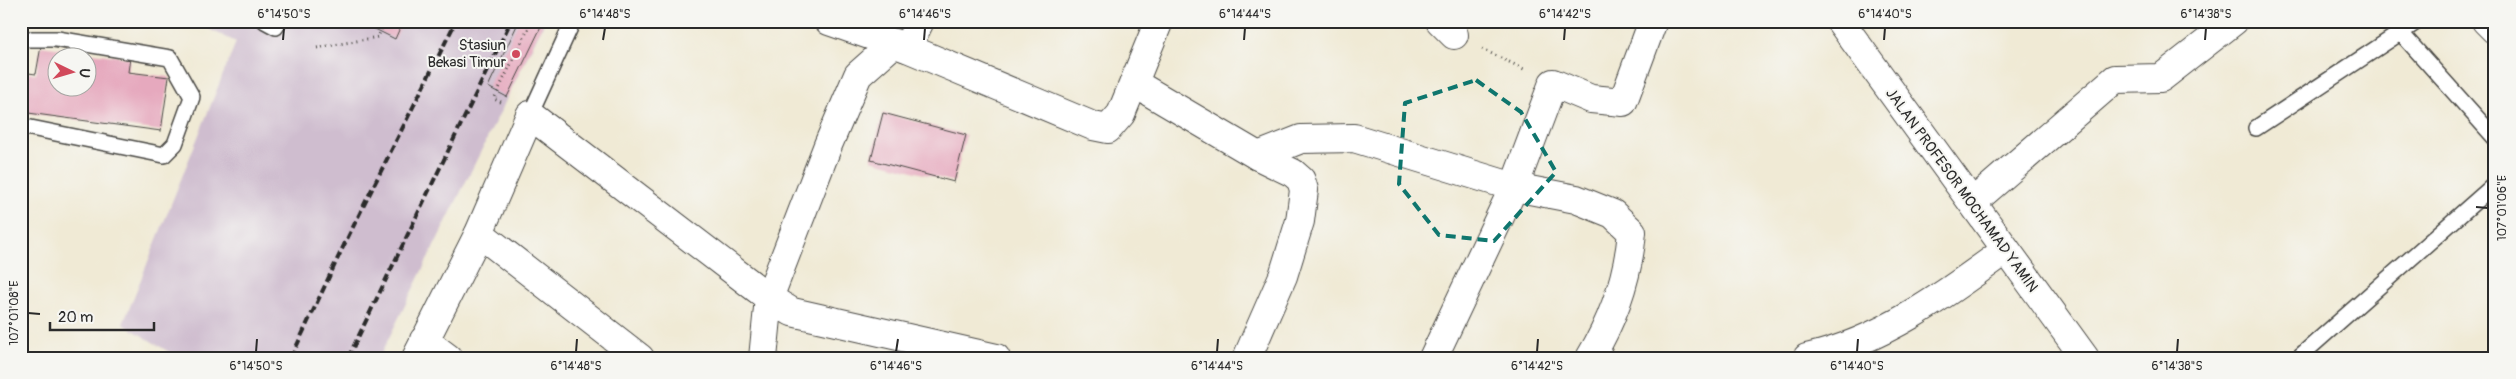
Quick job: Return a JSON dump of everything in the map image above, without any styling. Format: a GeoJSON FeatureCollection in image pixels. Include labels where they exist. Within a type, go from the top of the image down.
{"type":"FeatureCollection","features":[{"type":"Feature","properties":{"kind":"street"},"geometry":{"type":"LineString","coordinates":[[829,21],[901,46],[1093,126],[1108,129],[1121,114],[1159,21]]}},
{"type":"Feature","properties":{"kind":"street"},"geometry":{"type":"LineString","coordinates":[[763,358],[769,298],[828,145],[858,75],[901,46],[920,21]]}},
{"type":"Feature","properties":{"kind":"street"},"geometry":{"type":"LineString","coordinates":[[1433,358],[1514,187],[1554,83],[1591,99],[1623,102],[1653,21]]}},
{"type":"Feature","properties":{"kind":"street","name":"JALAN PROFESOR MOCHAMAD YAMIN"},"geometry":{"type":"LineString","coordinates":[[1840,21],[2085,358]]}},
{"type":"Feature","properties":{"kind":"street"},"geometry":{"type":"LineString","coordinates":[[1973,202],[2115,79],[2161,78],[2234,21]]}},
{"type":"Feature","properties":{"kind":"street"},"geometry":{"type":"LineString","coordinates":[[2486,21],[2495,30]]}},
{"type":"Feature","properties":{"kind":"street"},"geometry":{"type":"LineString","coordinates":[[1134,83],[1258,156],[1293,173],[1300,180],[1304,190],[1300,221],[1283,276],[1247,358]]}},
{"type":"Feature","properties":{"kind":"street"},"geometry":{"type":"LineString","coordinates":[[448,358],[420,349],[479,233],[530,115],[769,298],[792,312],[996,358]]}},
{"type":"Feature","properties":{"kind":"street"},"geometry":{"type":"LineString","coordinates":[[1258,156],[1301,139],[1354,138],[1514,187],[1576,199],[1614,214],[1632,232],[1630,259],[1608,328],[1590,358]]}},
{"type":"Feature","properties":{"kind":"street"},"geometry":{"type":"LineString","coordinates":[[479,233],[640,358]]}},
{"type":"Feature","properties":{"kind":"street"},"geometry":{"type":"LineString","coordinates":[[1806,358],[1860,340],[1912,316],[2006,250]]}},
{"type":"Feature","properties":{"kind":"lane"},"geometry":{"type":"LineString","coordinates":[[265,21],[276,27],[279,21]]}},
{"type":"Feature","properties":{"kind":"lane"},"geometry":{"type":"LineString","coordinates":[[530,115],[573,21]]}},
{"type":"Feature","properties":{"kind":"lane"},"geometry":{"type":"LineString","coordinates":[[2256,128],[2418,21]]}},
{"type":"Feature","properties":{"kind":"lane"},"geometry":{"type":"LineString","coordinates":[[2401,33],[2495,138]]}},
{"type":"Feature","properties":{"kind":"lane"},"geometry":{"type":"LineString","coordinates":[[21,40],[57,39],[170,58],[192,97],[175,144],[164,155],[21,126]]}},
{"type":"Feature","properties":{"kind":"lane"},"geometry":{"type":"LineString","coordinates":[[2298,358],[2495,184]]}},
{"type":"Feature","properties":{"kind":"path"},"geometry":{"type":"LineString","coordinates":[[317,48],[378,37],[385,21]]}},
{"type":"Feature","properties":{"kind":"path"},"geometry":{"type":"LineString","coordinates":[[494,99],[532,21]]}},
{"type":"Feature","properties":{"kind":"path"},"geometry":{"type":"LineString","coordinates":[[1447,28],[1554,83]]}},
{"type":"Feature","properties":{"kind":"highlighted area"},"geometry":{"type":"Polygon","coordinates":[[[1476,80],[1521,112],[1556,172],[1494,241],[1439,235],[1399,184],[1405,103],[1476,80]]]}},
{"type":"Feature","properties":{"kind":"shaded area"},"geometry":{"type":"Polygon","coordinates":[[[192,21],[545,21],[379,358],[179,358],[123,324],[236,42],[192,21]]]}},
{"type":"Feature","properties":{"kind":"building","name":"Stasiun Bekasi Timur"},"geometry":{"type":"Polygon","coordinates":[[[369,21],[403,21],[395,39],[367,25],[369,21]]]}},
{"type":"Feature","properties":{"kind":"building","name":"Stasiun Bekasi Timur"},"geometry":{"type":"Polygon","coordinates":[[[519,21],[544,21],[507,97],[488,87],[519,21]]]}},
{"type":"Feature","properties":{"kind":"building"},"geometry":{"type":"Polygon","coordinates":[[[41,46],[56,48],[48,48],[48,98],[98,98],[98,54],[130,58],[128,72],[169,77],[161,131],[21,112],[21,72],[36,74],[41,46]]]}},
{"type":"Feature","properties":{"kind":"building"},"geometry":{"type":"Polygon","coordinates":[[[883,113],[966,135],[954,182],[871,160],[883,113]]]}},
{"type":"Feature","properties":{"kind":"railway"},"geometry":{"type":"LineString","coordinates":[[291,358],[344,245],[456,21]]}},
{"type":"Feature","properties":{"kind":"railway"},"geometry":{"type":"LineString","coordinates":[[348,358],[511,21]]}},
{"type":"Feature","properties":{"kind":"place","name":"Stasiun Bekasi Timur"},"geometry":{"type":"Point","coordinates":[516,54]}}]}
